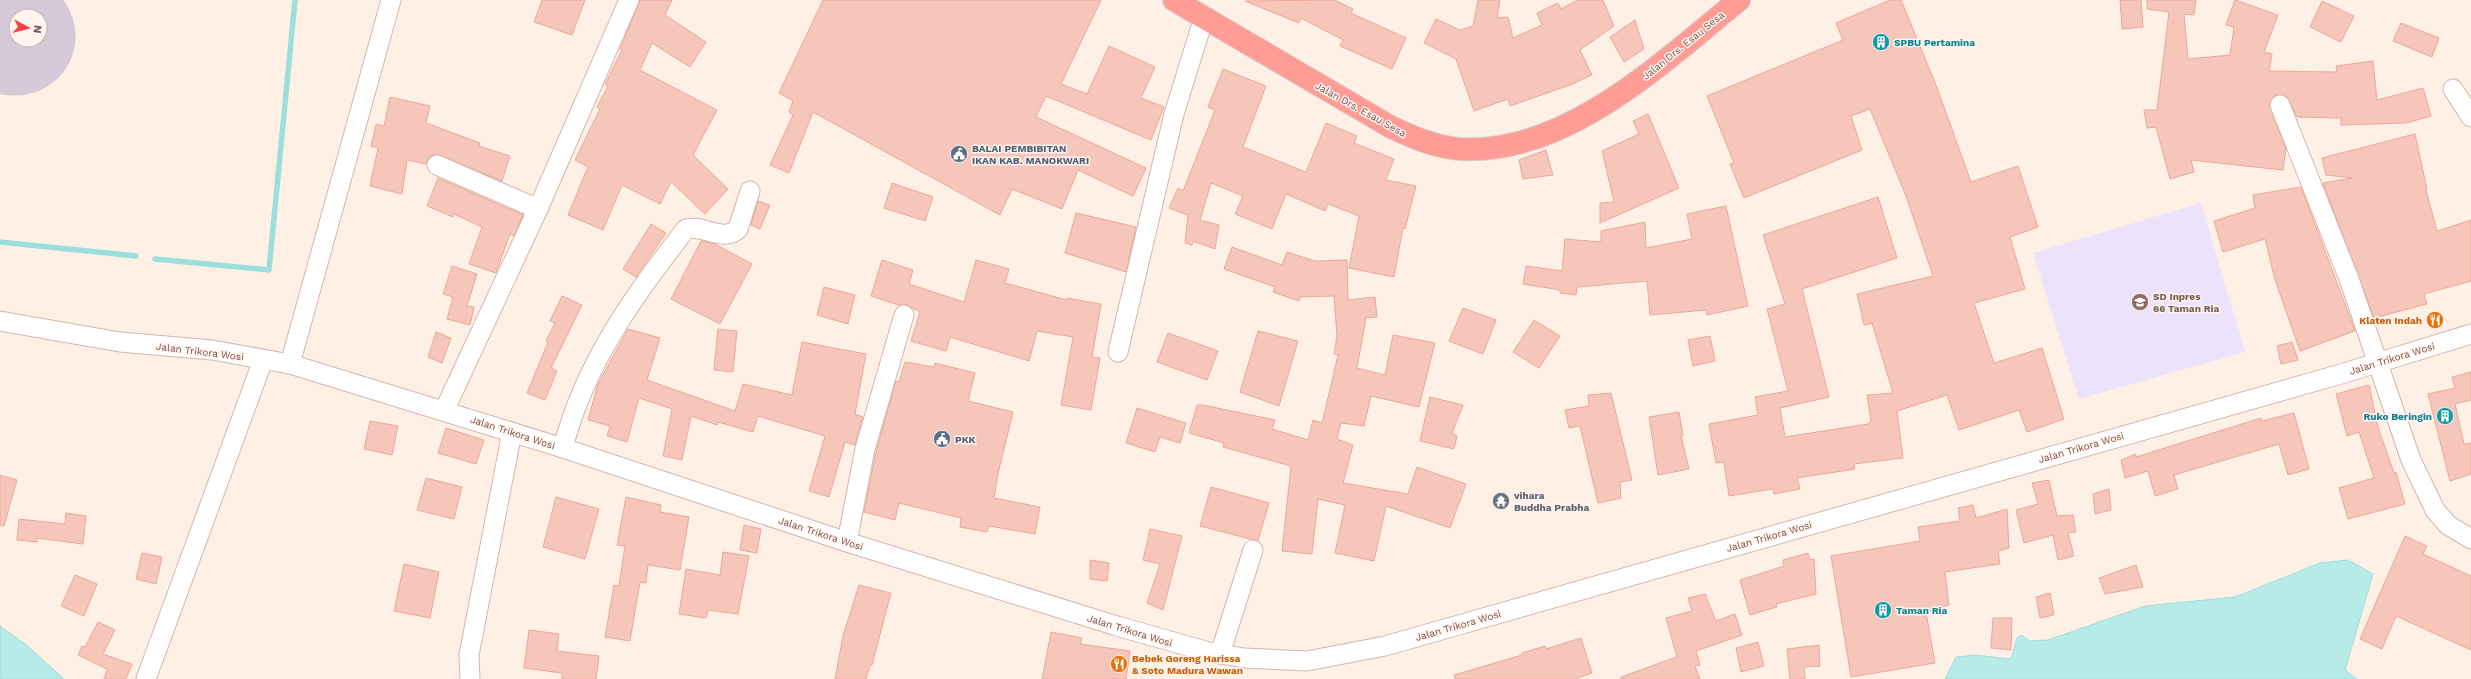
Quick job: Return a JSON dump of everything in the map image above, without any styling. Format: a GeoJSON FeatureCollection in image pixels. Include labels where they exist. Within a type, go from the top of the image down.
{"type":"FeatureCollection","features":[{"type":"Feature","properties":{"kind":"highway","name":"Jalan Drs. Esau Sesa"},"geometry":{"type":"LineString","coordinates":[[1174,0],[1204,16],[1391,127],[1425,142],[1442,146],[1479,148],[1520,142],[1587,115],[1622,94],[1739,0]]}},
{"type":"Feature","properties":{"kind":"street"},"geometry":{"type":"LineString","coordinates":[[290,364],[391,0]]}},
{"type":"Feature","properties":{"kind":"street"},"geometry":{"type":"LineString","coordinates":[[444,411],[538,209],[629,0]]}},
{"type":"Feature","properties":{"kind":"street"},"geometry":{"type":"LineString","coordinates":[[1118,352],[1174,114],[1204,16]]}},
{"type":"Feature","properties":{"kind":"street"},"geometry":{"type":"LineString","coordinates":[[2453,89],[2471,117]]}},
{"type":"Feature","properties":{"kind":"street"},"geometry":{"type":"LineString","coordinates":[[2280,105],[2349,279],[2377,364],[2412,460],[2434,510],[2448,525],[2471,539]]}},
{"type":"Feature","properties":{"kind":"street"},"geometry":{"type":"LineString","coordinates":[[438,165],[538,209]]}},
{"type":"Feature","properties":{"kind":"street"},"geometry":{"type":"LineString","coordinates":[[563,448],[570,419],[600,354],[634,299],[686,229],[693,227],[730,234],[738,229],[750,191]]}},
{"type":"Feature","properties":{"kind":"street"},"geometry":{"type":"LineString","coordinates":[[847,542],[865,449],[904,315]]}},
{"type":"Feature","properties":{"kind":"street","name":"Jalan Trikora Wosi"},"geometry":{"type":"LineString","coordinates":[[0,321],[120,342],[212,350],[290,364],[563,448],[847,542],[1117,626],[1220,654],[1244,658],[1306,661],[1385,646],[2377,364],[2471,334]]}},
{"type":"Feature","properties":{"kind":"street"},"geometry":{"type":"LineString","coordinates":[[146,679],[263,360]]}},
{"type":"Feature","properties":{"kind":"street"},"geometry":{"type":"LineString","coordinates":[[470,679],[469,655],[512,432]]}},
{"type":"Feature","properties":{"kind":"street"},"geometry":{"type":"LineString","coordinates":[[1220,654],[1253,550]]}},
{"type":"Feature","properties":{"kind":"shaded area","name":"SD Inpres 66 Taman Ria"},"geometry":{"type":"Polygon","coordinates":[[[2201,203],[2245,352],[2079,399],[2033,253],[2201,203]]]}},
{"type":"Feature","properties":{"kind":"water"},"geometry":{"type":"Polygon","coordinates":[[[2348,560],[2373,574],[2345,670],[2357,679],[1945,679],[1956,657],[1975,655],[2011,659],[2017,638],[2021,635],[2030,641],[2048,640],[2145,606],[2235,597],[2320,563],[2348,560]]]}},
{"type":"Feature","properties":{"kind":"water"},"geometry":{"type":"Polygon","coordinates":[[[0,626],[24,643],[64,679],[0,679],[0,626]]]}},
{"type":"Feature","properties":{"kind":"building"},"geometry":{"type":"Polygon","coordinates":[[[542,0],[585,0],[572,35],[534,22],[542,0]]]}},
{"type":"Feature","properties":{"kind":"building"},"geometry":{"type":"Polygon","coordinates":[[[640,0],[672,0],[665,15],[706,42],[690,67],[652,43],[640,70],[717,110],[693,155],[728,189],[705,214],[671,182],[660,204],[622,185],[603,230],[568,215],[588,167],[575,160],[600,109],[597,107],[608,86],[605,84],[622,50],[620,49],[640,0]]]}},
{"type":"Feature","properties":{"kind":"building","name":"BALAI PEMBIBITAN IKAN KAB. MANOKWARI"},"geometry":{"type":"Polygon","coordinates":[[[823,0],[1101,0],[1061,84],[1087,94],[1109,46],[1155,67],[1141,98],[1164,107],[1151,140],[1046,96],[1036,117],[1146,168],[1133,196],[1078,170],[1062,209],[1012,189],[1000,215],[813,112],[789,173],[770,165],[793,115],[789,112],[793,101],[779,93],[823,0]]]}},
{"type":"Feature","properties":{"kind":"building"},"geometry":{"type":"Polygon","coordinates":[[[1335,0],[1353,9],[1351,13],[1406,38],[1392,69],[1340,46],[1343,40],[1301,18],[1299,23],[1245,1],[1335,0]]]}},
{"type":"Feature","properties":{"kind":"building"},"geometry":{"type":"Polygon","coordinates":[[[1478,0],[1500,0],[1497,18],[1508,17],[1513,38],[1542,25],[1537,13],[1558,3],[1561,9],[1578,0],[1603,0],[1614,26],[1580,50],[1592,75],[1570,85],[1510,106],[1508,99],[1474,111],[1456,59],[1424,43],[1436,19],[1460,30],[1473,26],[1478,0]]]}},
{"type":"Feature","properties":{"kind":"building"},"geometry":{"type":"Polygon","coordinates":[[[1890,0],[1901,0],[1936,85],[1971,182],[2018,166],[2038,227],[2010,237],[2025,289],[1974,303],[1994,363],[2042,348],[2064,419],[2027,432],[2019,410],[1959,430],[1947,395],[1897,411],[1903,458],[1854,464],[1855,469],[1797,478],[1800,489],[1774,494],[1773,489],[1729,496],[1724,462],[1716,463],[1709,424],[1758,415],[1755,397],[1788,391],[1767,309],[1785,304],[1763,235],[1878,197],[1897,258],[1802,289],[1829,397],[1780,408],[1785,437],[1868,424],[1871,421],[1867,395],[1893,393],[1872,323],[1864,325],[1857,294],[1933,276],[1906,196],[1870,109],[1851,116],[1862,150],[1744,198],[1730,164],[1734,163],[1707,96],[1843,40],[1836,23],[1890,0]]]}},
{"type":"Feature","properties":{"kind":"building"},"geometry":{"type":"Polygon","coordinates":[[[2120,0],[2141,0],[2143,27],[2122,29],[2120,0]]]}},
{"type":"Feature","properties":{"kind":"building"},"geometry":{"type":"Polygon","coordinates":[[[2147,0],[2196,0],[2194,15],[2184,14],[2188,59],[2230,55],[2234,27],[2226,25],[2235,0],[2278,15],[2264,52],[2272,54],[2269,71],[2337,72],[2336,66],[2373,61],[2377,100],[2423,88],[2431,116],[2406,123],[2341,125],[2341,118],[2297,117],[2287,97],[2276,95],[2269,104],[2286,149],[2283,170],[2191,160],[2194,172],[2170,179],[2156,127],[2147,128],[2144,110],[2157,110],[2169,12],[2147,9],[2147,0]]]}},
{"type":"Feature","properties":{"kind":"building"},"geometry":{"type":"Polygon","coordinates":[[[2322,1],[2354,16],[2341,42],[2310,27],[2322,1]]]}},
{"type":"Feature","properties":{"kind":"building"},"geometry":{"type":"Polygon","coordinates":[[[1635,20],[1644,49],[1624,62],[1610,37],[1635,20]]]}},
{"type":"Feature","properties":{"kind":"building"},"geometry":{"type":"Polygon","coordinates":[[[2401,23],[2439,38],[2432,57],[2393,41],[2401,23]]]}},
{"type":"Feature","properties":{"kind":"building"},"geometry":{"type":"Polygon","coordinates":[[[1223,69],[1266,86],[1243,147],[1306,172],[1326,123],[1357,136],[1354,143],[1394,159],[1386,180],[1416,186],[1405,229],[1403,228],[1394,277],[1349,268],[1359,216],[1328,204],[1325,211],[1286,194],[1272,229],[1235,214],[1243,196],[1211,183],[1200,220],[1219,225],[1215,249],[1193,241],[1192,245],[1185,243],[1188,215],[1169,208],[1178,188],[1183,191],[1215,110],[1208,107],[1223,69]]]}},
{"type":"Feature","properties":{"kind":"building"},"geometry":{"type":"Polygon","coordinates":[[[390,97],[430,106],[426,123],[480,143],[479,146],[510,156],[502,181],[436,154],[430,156],[426,164],[407,160],[402,194],[370,186],[378,148],[371,146],[376,124],[384,126],[390,97]]]}},
{"type":"Feature","properties":{"kind":"building"},"geometry":{"type":"Polygon","coordinates":[[[1648,114],[1679,188],[1600,223],[1600,203],[1614,202],[1602,151],[1639,134],[1633,121],[1648,114]]]}},
{"type":"Feature","properties":{"kind":"building"},"geometry":{"type":"Polygon","coordinates":[[[2415,134],[2426,190],[2437,231],[2471,220],[2471,281],[2424,294],[2427,304],[2374,318],[2323,183],[2352,178],[2326,175],[2322,158],[2415,134]]]}},
{"type":"Feature","properties":{"kind":"building"},"geometry":{"type":"Polygon","coordinates":[[[1546,150],[1553,175],[1523,179],[1519,160],[1546,150]]]}},
{"type":"Feature","properties":{"kind":"building"},"geometry":{"type":"Polygon","coordinates":[[[438,178],[523,215],[514,236],[510,234],[496,273],[469,264],[482,227],[454,214],[453,217],[427,206],[438,178]]]}},
{"type":"Feature","properties":{"kind":"building"},"geometry":{"type":"Polygon","coordinates":[[[892,183],[933,197],[925,221],[884,208],[892,183]]]}},
{"type":"Feature","properties":{"kind":"building"},"geometry":{"type":"Polygon","coordinates":[[[2301,187],[2355,331],[2300,351],[2275,280],[2265,239],[2223,252],[2214,221],[2255,208],[2253,195],[2301,187]]]}},
{"type":"Feature","properties":{"kind":"building"},"geometry":{"type":"Polygon","coordinates":[[[758,201],[770,205],[760,229],[751,225],[758,201]]]}},
{"type":"Feature","properties":{"kind":"building"},"geometry":{"type":"Polygon","coordinates":[[[1726,206],[1748,306],[1707,315],[1706,310],[1650,315],[1647,281],[1577,287],[1576,295],[1560,293],[1560,290],[1523,284],[1526,266],[1562,271],[1565,239],[1601,242],[1601,231],[1645,222],[1646,248],[1692,239],[1687,214],[1726,206]]]}},
{"type":"Feature","properties":{"kind":"building"},"geometry":{"type":"Polygon","coordinates":[[[1076,213],[1136,227],[1126,272],[1065,253],[1076,213]]]}},
{"type":"Feature","properties":{"kind":"building"},"geometry":{"type":"Polygon","coordinates":[[[651,224],[666,233],[636,277],[623,269],[651,224]]]}},
{"type":"Feature","properties":{"kind":"building"},"geometry":{"type":"Polygon","coordinates":[[[701,241],[715,244],[752,264],[720,324],[671,299],[701,241]]]}},
{"type":"Feature","properties":{"kind":"building"},"geometry":{"type":"Polygon","coordinates":[[[1232,247],[1282,265],[1287,252],[1315,261],[1347,260],[1348,300],[1375,297],[1377,317],[1366,318],[1357,368],[1385,375],[1393,335],[1435,343],[1419,407],[1371,396],[1364,426],[1341,423],[1337,439],[1353,445],[1343,483],[1408,494],[1417,467],[1466,484],[1450,528],[1386,506],[1374,561],[1335,553],[1345,505],[1318,499],[1312,554],[1282,551],[1291,466],[1223,447],[1224,443],[1189,433],[1197,405],[1203,405],[1275,420],[1272,429],[1308,440],[1313,420],[1322,423],[1338,355],[1334,354],[1337,336],[1334,296],[1300,297],[1299,301],[1273,292],[1275,287],[1224,269],[1232,247]]]}},
{"type":"Feature","properties":{"kind":"building"},"geometry":{"type":"Polygon","coordinates":[[[882,260],[913,270],[909,284],[964,302],[976,260],[1009,269],[1005,283],[1067,300],[1067,298],[1101,304],[1092,357],[1100,358],[1091,410],[1061,405],[1073,337],[1037,331],[1029,361],[950,337],[946,351],[911,341],[920,312],[907,305],[899,305],[871,296],[882,260]]]}},
{"type":"Feature","properties":{"kind":"building"},"geometry":{"type":"Polygon","coordinates":[[[452,266],[477,274],[467,306],[474,307],[470,325],[447,319],[453,297],[443,294],[452,266]]]}},
{"type":"Feature","properties":{"kind":"building"},"geometry":{"type":"Polygon","coordinates":[[[824,287],[855,295],[848,324],[817,315],[824,287]]]}},
{"type":"Feature","properties":{"kind":"building"},"geometry":{"type":"Polygon","coordinates":[[[562,296],[582,305],[551,368],[557,371],[545,400],[527,393],[548,342],[546,341],[555,323],[550,321],[562,296]]]}},
{"type":"Feature","properties":{"kind":"building"},"geometry":{"type":"Polygon","coordinates":[[[1463,308],[1496,320],[1483,354],[1449,341],[1463,308]]]}},
{"type":"Feature","properties":{"kind":"building"},"geometry":{"type":"Polygon","coordinates":[[[1534,320],[1560,336],[1539,368],[1513,352],[1534,320]]]}},
{"type":"Feature","properties":{"kind":"building"},"geometry":{"type":"Polygon","coordinates":[[[628,329],[660,338],[647,380],[735,411],[743,384],[792,395],[802,342],[866,354],[855,414],[863,417],[855,445],[845,442],[829,497],[809,491],[825,436],[758,416],[753,432],[718,422],[717,425],[691,416],[682,460],[663,456],[672,409],[639,398],[627,442],[607,436],[610,426],[588,420],[598,384],[628,329]]]}},
{"type":"Feature","properties":{"kind":"building"},"geometry":{"type":"Polygon","coordinates":[[[718,329],[737,331],[733,372],[714,370],[718,329]]]}},
{"type":"Feature","properties":{"kind":"building"},"geometry":{"type":"Polygon","coordinates":[[[1258,331],[1298,341],[1279,406],[1240,392],[1258,331]]]}},
{"type":"Feature","properties":{"kind":"building"},"geometry":{"type":"Polygon","coordinates":[[[436,332],[451,338],[442,363],[428,357],[436,332]]]}},
{"type":"Feature","properties":{"kind":"building"},"geometry":{"type":"Polygon","coordinates":[[[1168,333],[1218,351],[1207,380],[1157,362],[1168,333]]]}},
{"type":"Feature","properties":{"kind":"building"},"geometry":{"type":"Polygon","coordinates":[[[1710,336],[1715,361],[1693,366],[1688,340],[1710,336]]]}},
{"type":"Feature","properties":{"kind":"building"},"geometry":{"type":"Polygon","coordinates":[[[2292,342],[2298,360],[2281,364],[2277,346],[2292,342]]]}},
{"type":"Feature","properties":{"kind":"building"},"geometry":{"type":"Polygon","coordinates":[[[905,362],[934,367],[935,363],[975,373],[968,401],[1013,412],[998,474],[994,498],[1040,507],[1035,534],[989,526],[987,532],[960,527],[961,518],[899,503],[895,520],[864,512],[876,452],[896,381],[899,382],[905,362]]]}},
{"type":"Feature","properties":{"kind":"building"},"geometry":{"type":"Polygon","coordinates":[[[2471,372],[2471,400],[2455,404],[2464,444],[2471,443],[2471,474],[2450,481],[2428,394],[2455,388],[2452,377],[2471,372]]]}},
{"type":"Feature","properties":{"kind":"building"},"geometry":{"type":"Polygon","coordinates":[[[2369,385],[2378,427],[2394,473],[2396,472],[2405,504],[2348,519],[2339,488],[2374,478],[2359,432],[2347,436],[2336,394],[2369,385]]]}},
{"type":"Feature","properties":{"kind":"building"},"geometry":{"type":"Polygon","coordinates":[[[1611,393],[1632,480],[1620,482],[1621,498],[1598,503],[1580,426],[1569,428],[1565,410],[1589,406],[1588,395],[1611,393]]]}},
{"type":"Feature","properties":{"kind":"building"},"geometry":{"type":"Polygon","coordinates":[[[1430,397],[1463,405],[1452,433],[1457,436],[1454,449],[1420,441],[1430,397]]]}},
{"type":"Feature","properties":{"kind":"building"},"geometry":{"type":"Polygon","coordinates":[[[1137,408],[1186,423],[1180,443],[1160,437],[1155,452],[1126,443],[1137,408]]]}},
{"type":"Feature","properties":{"kind":"building"},"geometry":{"type":"Polygon","coordinates":[[[1679,412],[1683,436],[1681,436],[1689,469],[1658,475],[1649,417],[1679,412]]]}},
{"type":"Feature","properties":{"kind":"building"},"geometry":{"type":"Polygon","coordinates":[[[2294,413],[2309,469],[2288,475],[2279,444],[2174,475],[2178,489],[2155,496],[2148,471],[2125,478],[2121,460],[2136,454],[2136,457],[2261,418],[2262,421],[2294,413]]]}},
{"type":"Feature","properties":{"kind":"building"},"geometry":{"type":"Polygon","coordinates":[[[370,421],[398,426],[392,455],[364,449],[370,421]]]}},
{"type":"Feature","properties":{"kind":"building"},"geometry":{"type":"Polygon","coordinates":[[[446,428],[484,440],[476,464],[438,453],[446,428]]]}},
{"type":"Feature","properties":{"kind":"building"},"geometry":{"type":"Polygon","coordinates":[[[0,475],[17,480],[4,526],[0,525],[0,475]]]}},
{"type":"Feature","properties":{"kind":"building"},"geometry":{"type":"Polygon","coordinates":[[[426,478],[462,487],[454,519],[417,510],[426,478]]]}},
{"type":"Feature","properties":{"kind":"building"},"geometry":{"type":"Polygon","coordinates":[[[2049,480],[2057,516],[2073,515],[2076,532],[2068,533],[2074,556],[2058,560],[2053,535],[2024,543],[2016,510],[2038,504],[2032,483],[2049,480]]]}},
{"type":"Feature","properties":{"kind":"building"},"geometry":{"type":"Polygon","coordinates":[[[1211,487],[1269,503],[1258,541],[1200,526],[1211,487]]]}},
{"type":"Feature","properties":{"kind":"building"},"geometry":{"type":"Polygon","coordinates":[[[2109,489],[2111,510],[2095,514],[2093,494],[2109,489]]]}},
{"type":"Feature","properties":{"kind":"building"},"geometry":{"type":"Polygon","coordinates":[[[556,497],[599,509],[585,559],[543,547],[556,497]]]}},
{"type":"Feature","properties":{"kind":"building"},"geometry":{"type":"Polygon","coordinates":[[[626,497],[661,505],[660,512],[689,517],[680,570],[648,565],[646,583],[640,582],[630,641],[605,637],[614,585],[619,586],[625,546],[617,545],[626,497]]]}},
{"type":"Feature","properties":{"kind":"building","name":"Taman Ria"},"geometry":{"type":"Polygon","coordinates":[[[1973,505],[1976,518],[2007,509],[2009,548],[1998,551],[2000,564],[1945,572],[1949,605],[1926,612],[1935,663],[1851,677],[1831,556],[1920,541],[1918,527],[1960,521],[1958,508],[1973,505]]]}},
{"type":"Feature","properties":{"kind":"building"},"geometry":{"type":"Polygon","coordinates":[[[66,513],[86,516],[83,544],[37,538],[37,542],[17,540],[19,519],[65,524],[66,513]]]}},
{"type":"Feature","properties":{"kind":"building"},"geometry":{"type":"Polygon","coordinates":[[[744,525],[761,529],[757,553],[740,550],[744,525]]]}},
{"type":"Feature","properties":{"kind":"building"},"geometry":{"type":"Polygon","coordinates":[[[1150,529],[1182,536],[1163,610],[1147,603],[1160,564],[1143,560],[1150,529]]]}},
{"type":"Feature","properties":{"kind":"building"},"geometry":{"type":"Polygon","coordinates":[[[2405,536],[2427,546],[2423,554],[2471,576],[2471,650],[2396,616],[2382,649],[2360,639],[2405,536]]]}},
{"type":"Feature","properties":{"kind":"building"},"geometry":{"type":"Polygon","coordinates":[[[723,552],[749,556],[738,614],[708,610],[706,618],[679,614],[686,569],[720,575],[723,552]]]}},
{"type":"Feature","properties":{"kind":"building"},"geometry":{"type":"Polygon","coordinates":[[[142,553],[162,557],[156,584],[136,579],[142,553]]]}},
{"type":"Feature","properties":{"kind":"building"},"geometry":{"type":"Polygon","coordinates":[[[1808,553],[1810,560],[1814,559],[1816,594],[1776,604],[1777,607],[1750,615],[1740,580],[1784,566],[1783,560],[1808,553]]]}},
{"type":"Feature","properties":{"kind":"building"},"geometry":{"type":"Polygon","coordinates":[[[1090,560],[1109,563],[1107,581],[1090,579],[1090,560]]]}},
{"type":"Feature","properties":{"kind":"building"},"geometry":{"type":"Polygon","coordinates":[[[404,564],[439,572],[430,618],[394,611],[404,564]]]}},
{"type":"Feature","properties":{"kind":"building"},"geometry":{"type":"Polygon","coordinates":[[[2136,565],[2143,587],[2105,594],[2099,578],[2136,565]]]}},
{"type":"Feature","properties":{"kind":"building"},"geometry":{"type":"Polygon","coordinates":[[[75,575],[97,584],[84,616],[61,606],[75,575]]]}},
{"type":"Feature","properties":{"kind":"building"},"geometry":{"type":"Polygon","coordinates":[[[859,585],[891,593],[872,665],[870,665],[866,679],[835,679],[843,636],[859,585]]]}},
{"type":"Feature","properties":{"kind":"building"},"geometry":{"type":"Polygon","coordinates":[[[2050,593],[2054,615],[2040,618],[2036,597],[2050,593]]]}},
{"type":"Feature","properties":{"kind":"building"},"geometry":{"type":"Polygon","coordinates":[[[1705,594],[1716,621],[1735,614],[1742,635],[1696,651],[1700,665],[1695,666],[1700,679],[1621,679],[1621,677],[1677,657],[1666,618],[1692,611],[1688,598],[1705,594]]]}},
{"type":"Feature","properties":{"kind":"building"},"geometry":{"type":"Polygon","coordinates":[[[1993,618],[2012,618],[2011,650],[1991,648],[1993,618]]]}},
{"type":"Feature","properties":{"kind":"building"},"geometry":{"type":"Polygon","coordinates":[[[98,622],[115,630],[103,654],[132,664],[126,679],[104,679],[107,669],[78,655],[82,646],[85,647],[98,622]]]}},
{"type":"Feature","properties":{"kind":"building"},"geometry":{"type":"Polygon","coordinates":[[[529,630],[559,634],[557,651],[599,656],[596,679],[562,679],[562,673],[524,668],[529,630]]]}},
{"type":"Feature","properties":{"kind":"building"},"geometry":{"type":"Polygon","coordinates":[[[1051,632],[1082,638],[1080,644],[1130,651],[1126,679],[1042,679],[1051,632]]]}},
{"type":"Feature","properties":{"kind":"building"},"geometry":{"type":"Polygon","coordinates":[[[1581,638],[1592,673],[1575,679],[1455,679],[1454,675],[1522,655],[1522,653],[1545,646],[1546,649],[1581,638]]]}},
{"type":"Feature","properties":{"kind":"building"},"geometry":{"type":"Polygon","coordinates":[[[1758,642],[1764,666],[1741,672],[1736,648],[1758,642]]]}},
{"type":"Feature","properties":{"kind":"building"},"geometry":{"type":"Polygon","coordinates":[[[1819,645],[1820,666],[1804,667],[1805,679],[1790,679],[1787,649],[1819,645]]]}},
{"type":"Feature","properties":{"kind":"waterway"},"geometry":{"type":"LineString","coordinates":[[155,259],[269,270],[295,0]]}},
{"type":"Feature","properties":{"kind":"waterway"},"geometry":{"type":"LineString","coordinates":[[0,242],[136,256]]}},
{"type":"Feature","properties":{"kind":"taxiway"},"geometry":{"type":"LineString","coordinates":[[0,3],[5,27],[0,47]]}},
{"type":"Feature","properties":{"kind":"runway"},"geometry":{"type":"LineString","coordinates":[[0,35],[8,36]]}},
{"type":"Feature","properties":{"kind":"place","name":"SPBU Pertamina"},"geometry":{"type":"Point","coordinates":[1881,42]}},
{"type":"Feature","properties":{"kind":"place","name":"BALAI PEMBIBITAN IKAN KAB. MANOKWARI"},"geometry":{"type":"Point","coordinates":[959,154]}},
{"type":"Feature","properties":{"kind":"place","name":"SD Inpres 66 Taman Ria"},"geometry":{"type":"Point","coordinates":[2140,302]}},
{"type":"Feature","properties":{"kind":"place","name":"Klaten Indah"},"geometry":{"type":"Point","coordinates":[2435,320]}},
{"type":"Feature","properties":{"kind":"place","name":"Ruko Beringin"},"geometry":{"type":"Point","coordinates":[2445,416]}},
{"type":"Feature","properties":{"kind":"place","name":"PKK"},"geometry":{"type":"Point","coordinates":[942,439]}},
{"type":"Feature","properties":{"kind":"place","name":"vihara Buddha Prabha"},"geometry":{"type":"Point","coordinates":[1501,501]}},
{"type":"Feature","properties":{"kind":"place","name":"Taman Ria"},"geometry":{"type":"Point","coordinates":[1883,610]}},
{"type":"Feature","properties":{"kind":"place","name":"Bebek Goreng Harissa & Soto Madura Wawan"},"geometry":{"type":"Point","coordinates":[1119,664]}}]}
